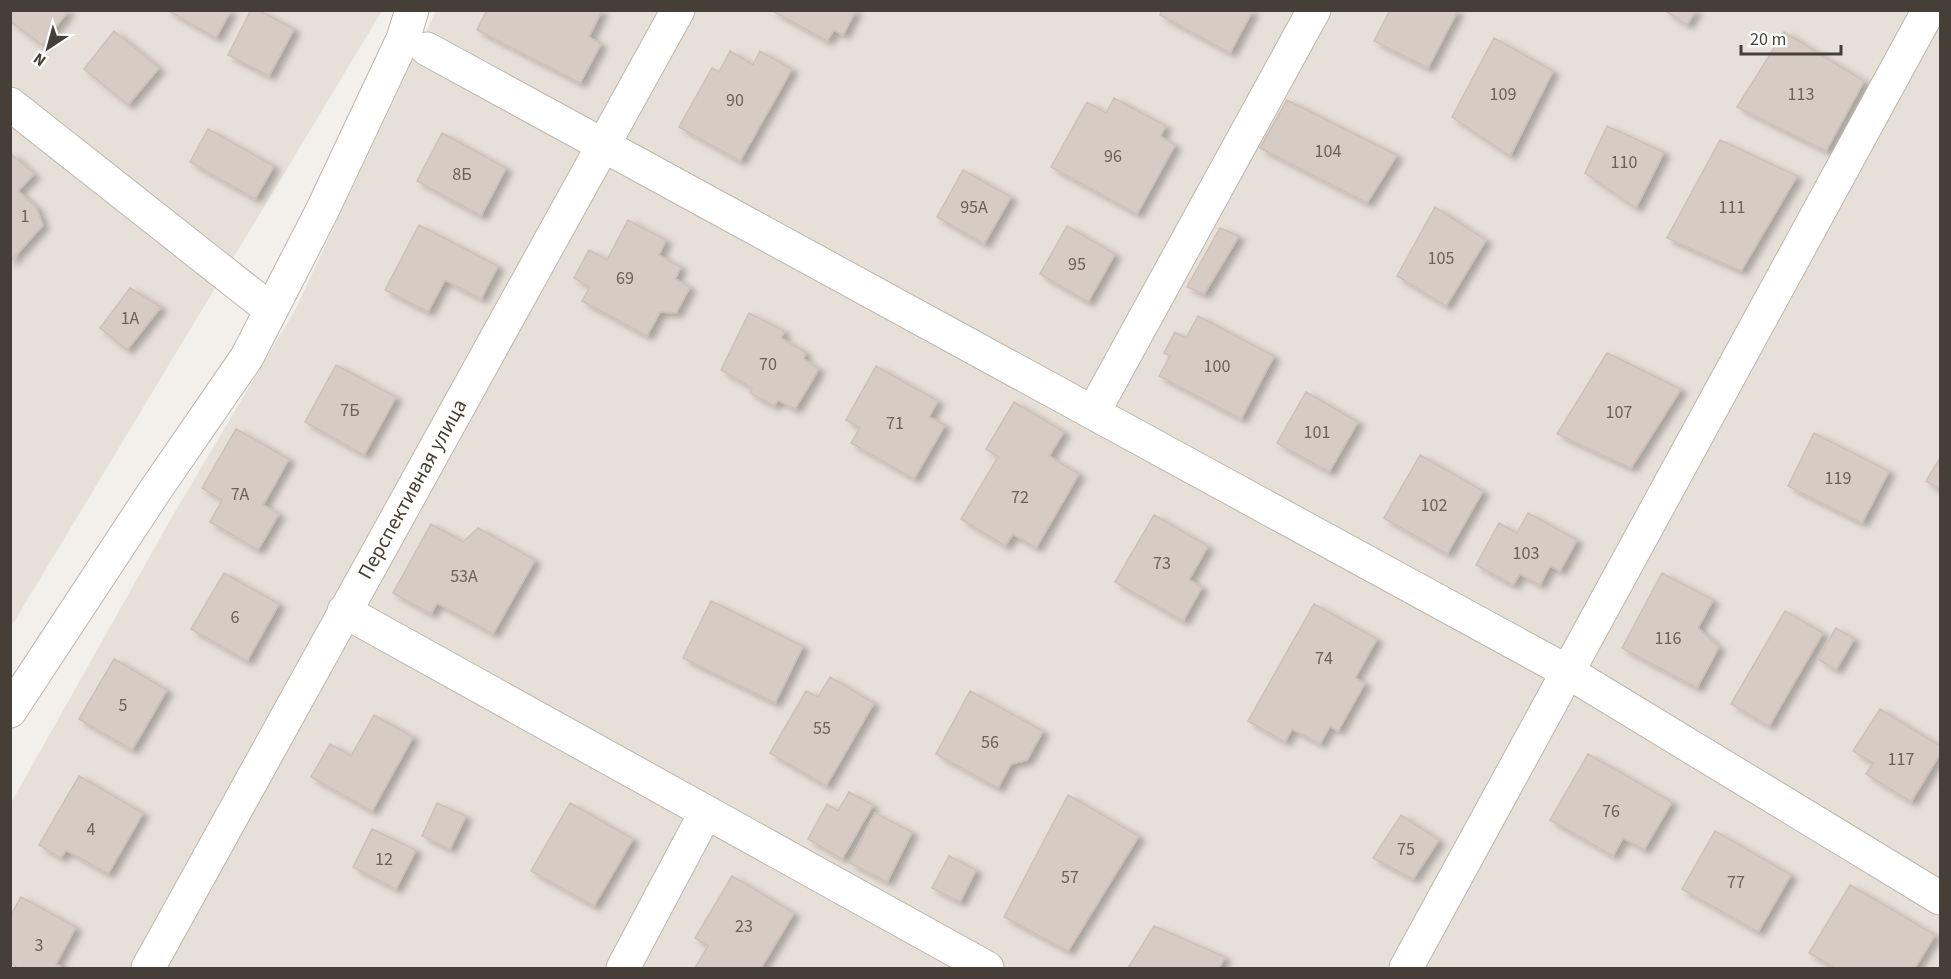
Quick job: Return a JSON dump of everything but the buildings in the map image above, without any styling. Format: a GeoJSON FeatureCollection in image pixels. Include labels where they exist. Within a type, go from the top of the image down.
{"type":"FeatureCollection","features":[{"type":"Feature","properties":{"kind":"street"},"geometry":{"type":"LineString","coordinates":[[10,711],[154,492],[247,357],[322,211],[403,39],[412,10]]}},
{"type":"Feature","properties":{"kind":"street","name":"Перспективная улица"},"geometry":{"type":"LineString","coordinates":[[148,969],[678,10]]}},
{"type":"Feature","properties":{"kind":"street"},"geometry":{"type":"LineString","coordinates":[[1094,411],[1314,10]]}},
{"type":"Feature","properties":{"kind":"street"},"geometry":{"type":"LineString","coordinates":[[1406,969],[1927,24]]}},
{"type":"Feature","properties":{"kind":"street"},"geometry":{"type":"LineString","coordinates":[[427,49],[603,147],[1094,411],[1568,672],[1941,898]]}},
{"type":"Feature","properties":{"kind":"street"},"geometry":{"type":"LineString","coordinates":[[10,104],[271,310]]}},
{"type":"Feature","properties":{"kind":"street"},"geometry":{"type":"LineString","coordinates":[[344,611],[987,969]]}},
{"type":"Feature","properties":{"kind":"street"},"geometry":{"type":"LineString","coordinates":[[623,969],[706,812]]}},
{"type":"Feature","properties":{"kind":"shaded area"},"geometry":{"type":"Polygon","coordinates":[[[11,11],[382,11],[11,627],[11,11]]]}},
{"type":"Feature","properties":{"kind":"shaded area"},"geometry":{"type":"Polygon","coordinates":[[[436,11],[1940,11],[1940,968],[11,968],[11,803],[173,515],[295,310],[436,11]]]}}]}
